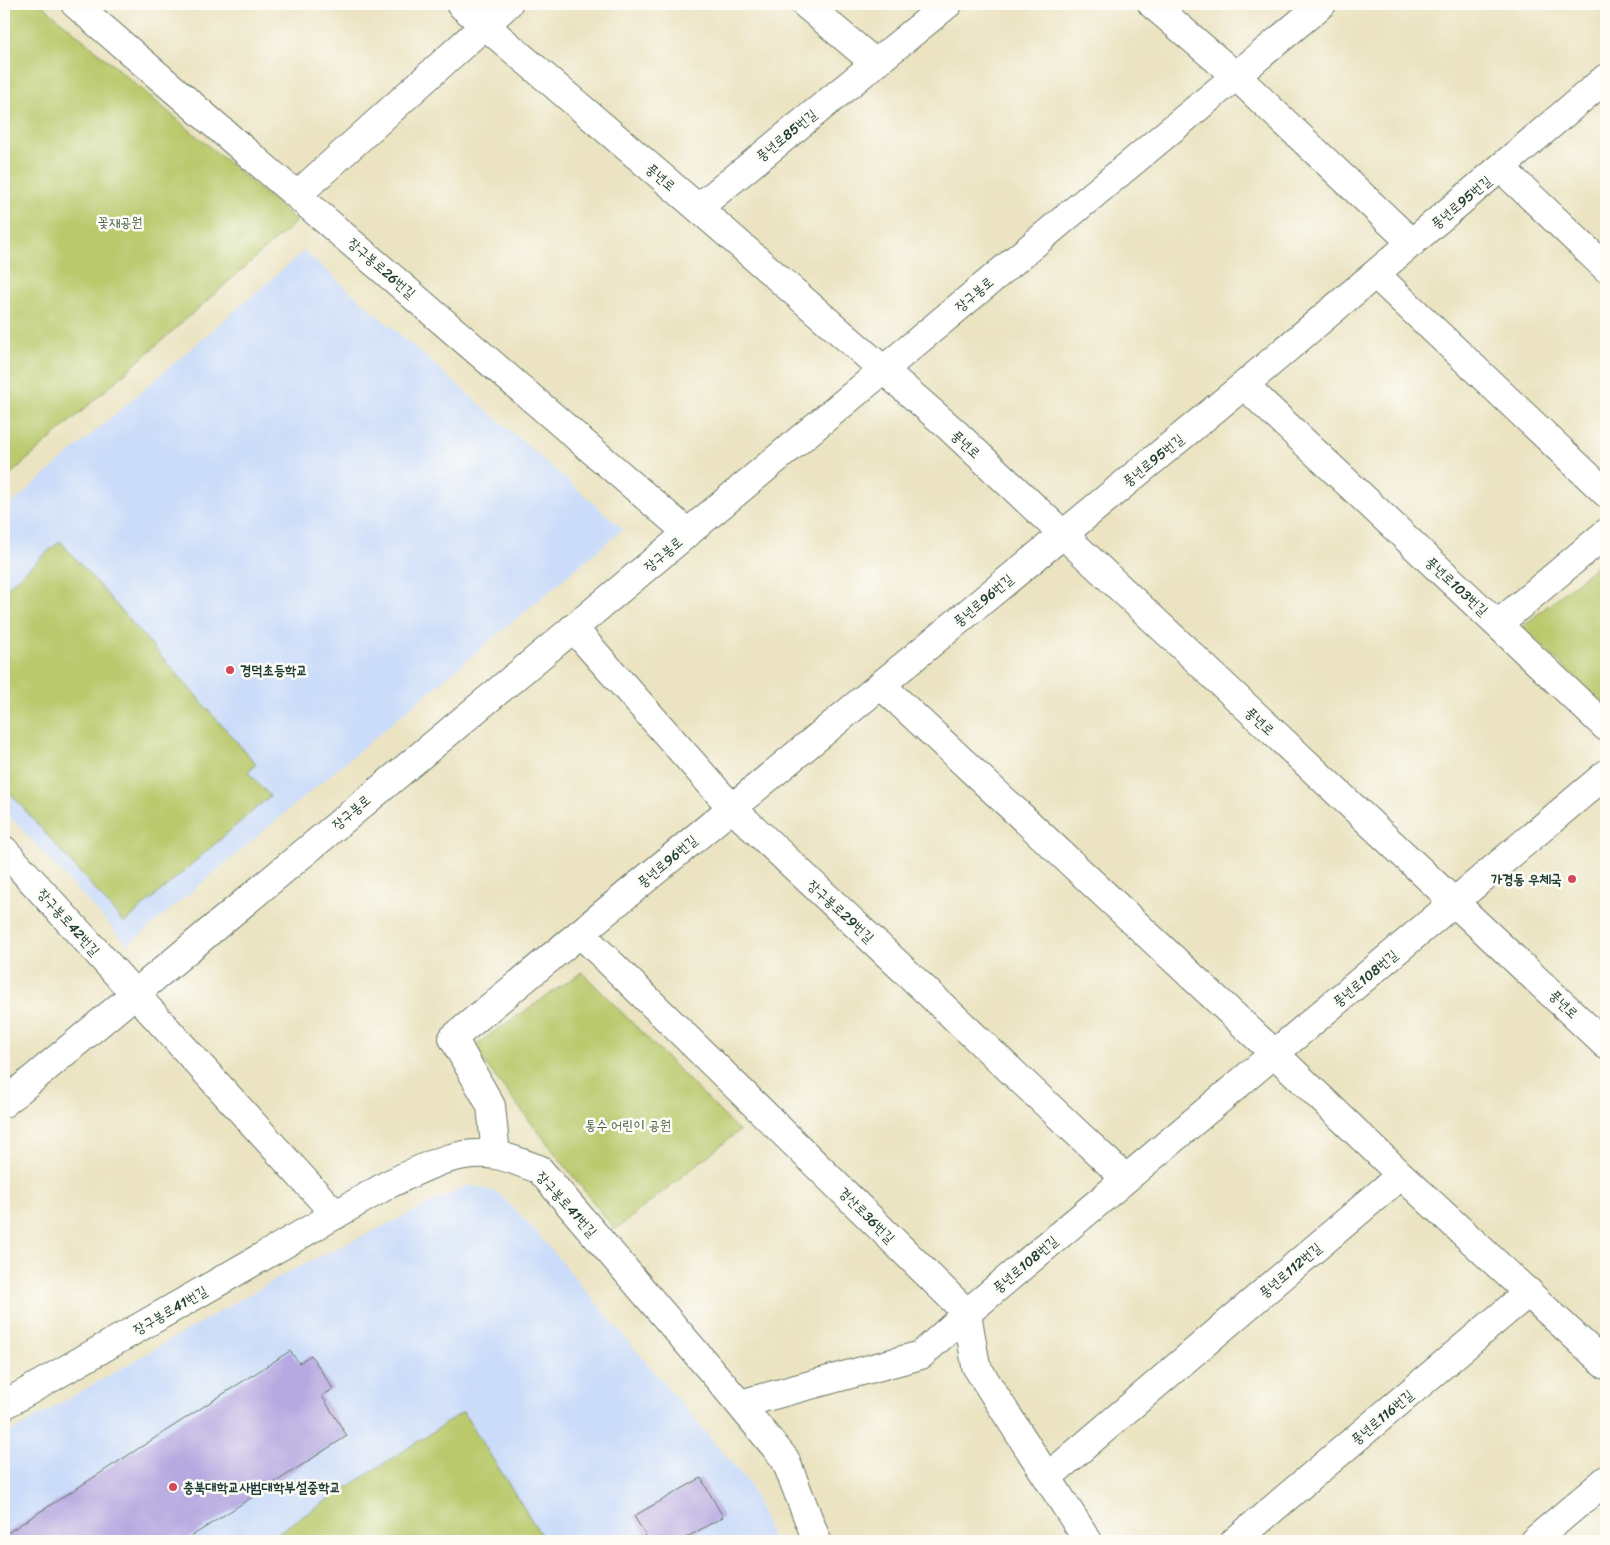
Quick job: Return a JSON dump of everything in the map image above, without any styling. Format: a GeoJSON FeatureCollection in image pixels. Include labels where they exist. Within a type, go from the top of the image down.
{"type":"FeatureCollection","features":[{"type":"Feature","properties":{"kind":"street","name":"장구봉로26번길"},"geometry":{"type":"LineString","coordinates":[[75,4],[688,532]]}},
{"type":"Feature","properties":{"kind":"street","name":"풍년로"},"geometry":{"type":"LineString","coordinates":[[460,4],[950,428],[1606,1045]]}},
{"type":"Feature","properties":{"kind":"street"},"geometry":{"type":"LineString","coordinates":[[297,195],[483,24],[508,4]]}},
{"type":"Feature","properties":{"kind":"street"},"geometry":{"type":"LineString","coordinates":[[806,4],[875,63]]}},
{"type":"Feature","properties":{"kind":"street","name":"풍년로85번길"},"geometry":{"type":"LineString","coordinates":[[698,208],[948,4]]}},
{"type":"Feature","properties":{"kind":"street"},"geometry":{"type":"LineString","coordinates":[[1152,4],[1236,76],[1412,243]]}},
{"type":"Feature","properties":{"kind":"street","name":"장구봉로"},"geometry":{"type":"LineString","coordinates":[[4,1103],[1322,4]]}},
{"type":"Feature","properties":{"kind":"street","name":"풍년로95번길"},"geometry":{"type":"LineString","coordinates":[[1062,534],[1244,385],[1606,78]]}},
{"type":"Feature","properties":{"kind":"street","name":"풍년로95번길"},"geometry":{"type":"LineString","coordinates":[[1500,168],[1606,268]]}},
{"type":"Feature","properties":{"kind":"street"},"geometry":{"type":"LineString","coordinates":[[1375,274],[1606,493]]}},
{"type":"Feature","properties":{"kind":"street","name":"풍년로103번길"},"geometry":{"type":"LineString","coordinates":[[1244,385],[1498,624],[1606,533]]}},
{"type":"Feature","properties":{"kind":"street","name":"풍년로96번길"},"geometry":{"type":"LineString","coordinates":[[496,1154],[490,1106],[453,1038],[1062,534]]}},
{"type":"Feature","properties":{"kind":"street"},"geometry":{"type":"LineString","coordinates":[[1498,624],[1606,727]]}},
{"type":"Feature","properties":{"kind":"street","name":"장구봉로29번길"},"geometry":{"type":"LineString","coordinates":[[573,628],[732,808],[1126,1179]]}},
{"type":"Feature","properties":{"kind":"street"},"geometry":{"type":"LineString","coordinates":[[881,684],[1275,1054],[1401,1176],[1606,1365]]}},
{"type":"Feature","properties":{"kind":"street"},"geometry":{"type":"LineString","coordinates":[[1455,902],[1606,774]]}},
{"type":"Feature","properties":{"kind":"street","name":"장구봉로42번길"},"geometry":{"type":"LineString","coordinates":[[4,850],[134,993]]}},
{"type":"Feature","properties":{"kind":"street","name":"풍년로108번길"},"geometry":{"type":"LineString","coordinates":[[740,1404],[921,1355],[966,1313],[1455,902]]}},
{"type":"Feature","properties":{"kind":"street","name":"경산로36번길"},"geometry":{"type":"LineString","coordinates":[[580,933],[966,1313]]}},
{"type":"Feature","properties":{"kind":"street"},"geometry":{"type":"LineString","coordinates":[[134,993],[336,1215]]}},
{"type":"Feature","properties":{"kind":"street","name":"장구봉로41번길"},"geometry":{"type":"LineString","coordinates":[[4,1405],[389,1184],[430,1165],[469,1153],[496,1154],[539,1169],[740,1404],[785,1459],[816,1541]]}},
{"type":"Feature","properties":{"kind":"street","name":"풍년로112번길"},"geometry":{"type":"LineString","coordinates":[[1048,1477],[1401,1176]]}},
{"type":"Feature","properties":{"kind":"street","name":"풍년로116번길"},"geometry":{"type":"LineString","coordinates":[[1235,1541],[1529,1292]]}},
{"type":"Feature","properties":{"kind":"street"},"geometry":{"type":"LineString","coordinates":[[966,1313],[976,1366],[1088,1541]]}},
{"type":"Feature","properties":{"kind":"street"},"geometry":{"type":"LineString","coordinates":[[1534,1541],[1606,1480]]}},
{"type":"Feature","properties":{"kind":"shaded area","name":"경덕초등학교"},"geometry":{"type":"Polygon","coordinates":[[[304,251],[623,529],[128,945],[4,810],[4,510],[304,251]]]}},
{"type":"Feature","properties":{"kind":"shaded area"},"geometry":{"type":"Polygon","coordinates":[[[469,1185],[497,1192],[532,1227],[750,1485],[773,1541],[4,1541],[4,1436],[290,1271],[469,1185]]]}},
{"type":"Feature","properties":{"kind":"green space","name":"꽃재공원"},"geometry":{"type":"Polygon","coordinates":[[[4,4],[41,4],[297,221],[4,480],[4,4]]]}},
{"type":"Feature","properties":{"kind":"green space"},"geometry":{"type":"Polygon","coordinates":[[[60,541],[256,764],[248,772],[270,796],[124,923],[4,786],[4,590],[60,541]]]}},
{"type":"Feature","properties":{"kind":"green space"},"geometry":{"type":"Polygon","coordinates":[[[1606,558],[1606,708],[1522,627],[1606,558]]]}},
{"type":"Feature","properties":{"kind":"green space","name":"통수 어린이 공원"},"geometry":{"type":"Polygon","coordinates":[[[582,972],[739,1131],[615,1230],[472,1047],[582,972]]]}},
{"type":"Feature","properties":{"kind":"green space"},"geometry":{"type":"Polygon","coordinates":[[[463,1412],[545,1541],[265,1541],[463,1412]]]}},
{"type":"Feature","properties":{"kind":"building"},"geometry":{"type":"Polygon","coordinates":[[[290,1351],[299,1363],[311,1355],[333,1389],[322,1396],[347,1436],[184,1541],[4,1541],[4,1535],[290,1351]]]}},
{"type":"Feature","properties":{"kind":"building"},"geometry":{"type":"Polygon","coordinates":[[[701,1478],[723,1517],[680,1541],[649,1541],[634,1516],[701,1478]]]}},
{"type":"Feature","properties":{"kind":"place","name":"경덕초등학교"},"geometry":{"type":"Point","coordinates":[230,670]}},
{"type":"Feature","properties":{"kind":"place","name":"가경동 우체국"},"geometry":{"type":"Point","coordinates":[1572,879]}},
{"type":"Feature","properties":{"kind":"place","name":"충북대학교사범대학부설중학교"},"geometry":{"type":"Point","coordinates":[173,1487]}}]}
